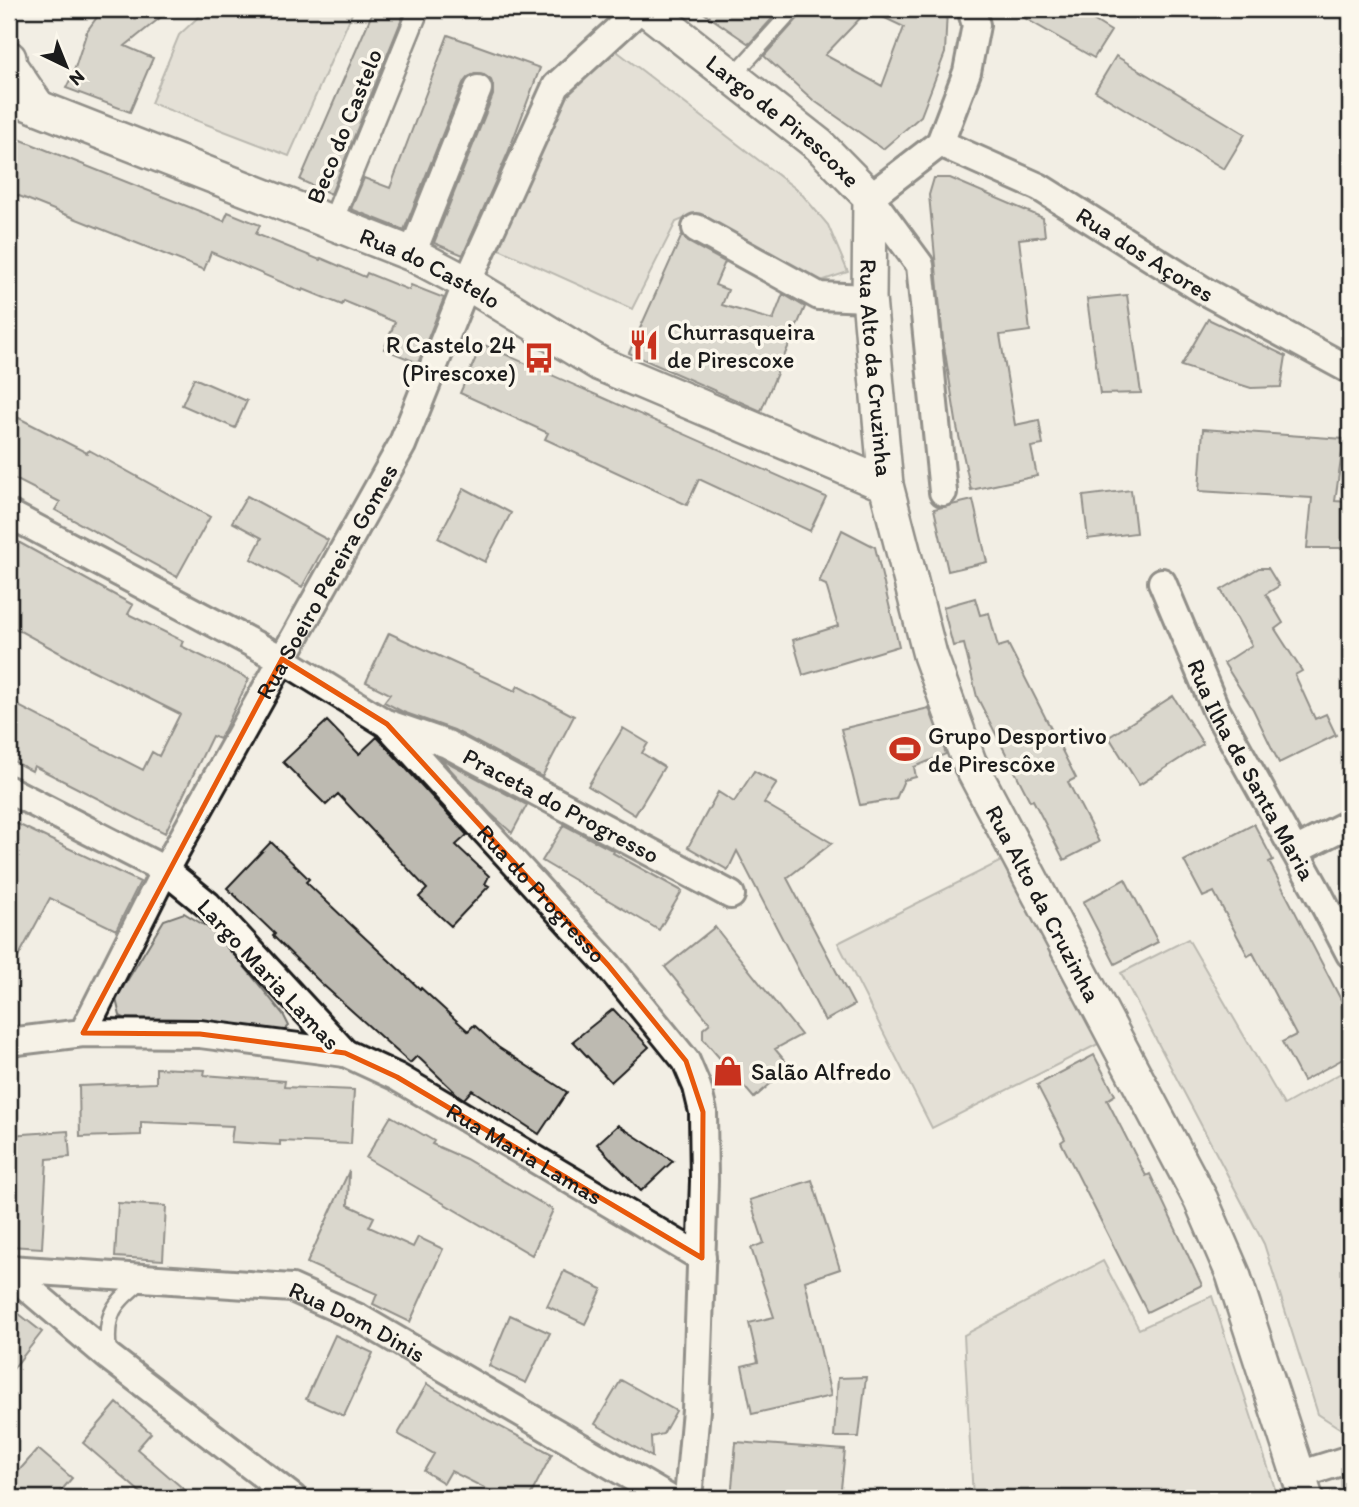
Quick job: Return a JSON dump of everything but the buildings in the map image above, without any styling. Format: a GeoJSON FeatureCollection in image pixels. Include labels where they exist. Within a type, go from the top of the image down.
{"type":"FeatureCollection","features":[{"type":"Feature","properties":{"kind":"street","name":"Beco do Castelo"},"geometry":{"type":"LineString","coordinates":[[332,223],[419,9]]}},
{"type":"Feature","properties":{"kind":"street"},"geometry":{"type":"LineString","coordinates":[[467,283],[556,86],[640,9]]}},
{"type":"Feature","properties":{"kind":"street","name":"Largo de Pirescoxe"},"geometry":{"type":"LineString","coordinates":[[646,9],[819,145],[870,197],[920,265],[943,492]]}},
{"type":"Feature","properties":{"kind":"street"},"geometry":{"type":"LineString","coordinates":[[870,197],[940,143],[967,72],[976,25],[971,9]]}},
{"type":"Feature","properties":{"kind":"street","name":"Rua do Castelo"},"geometry":{"type":"LineString","coordinates":[[9,58],[24,102],[412,254],[467,283],[600,363],[886,485]]}},
{"type":"Feature","properties":{"kind":"street"},"geometry":{"type":"LineString","coordinates":[[412,254],[478,89]]}},
{"type":"Feature","properties":{"kind":"street","name":"Rua dos Açores"},"geometry":{"type":"LineString","coordinates":[[940,143],[1046,191],[1206,292],[1350,370]]}},
{"type":"Feature","properties":{"kind":"street","name":"Rua Alto da Cruzinha"},"geometry":{"type":"LineString","coordinates":[[870,197],[869,298],[886,485],[930,655],[970,762],[1201,1200],[1233,1274],[1303,1486]]}},
{"type":"Feature","properties":{"kind":"street"},"geometry":{"type":"LineString","coordinates":[[696,228],[819,296],[869,298]]}},
{"type":"Feature","properties":{"kind":"street","name":"Rua Soeiro Pereira Gomes"},"geometry":{"type":"LineString","coordinates":[[166,870],[402,445],[467,283]]}},
{"type":"Feature","properties":{"kind":"street","name":"Rua do Progresso"},"geometry":{"type":"LineString","coordinates":[[9,514],[282,659],[387,724],[608,965],[686,1061],[697,1087],[703,1112],[702,1258],[696,1410],[688,1498]]}},
{"type":"Feature","properties":{"kind":"street","name":"Rua Ilha de Santa Maria"},"geometry":{"type":"LineString","coordinates":[[1162,582],[1216,710],[1350,954]]}},
{"type":"Feature","properties":{"kind":"street","name":"Praceta do Progresso"},"geometry":{"type":"LineString","coordinates":[[387,724],[447,744],[731,895]]}},
{"type":"Feature","properties":{"kind":"street","name":"Largo Maria Lamas"},"geometry":{"type":"LineString","coordinates":[[9,790],[166,870],[208,905],[345,1054]]}},
{"type":"Feature","properties":{"kind":"street"},"geometry":{"type":"LineString","coordinates":[[1295,851],[1350,823]]}},
{"type":"Feature","properties":{"kind":"street"},"geometry":{"type":"LineString","coordinates":[[83,1033],[166,870]]}},
{"type":"Feature","properties":{"kind":"street","name":"Largo Maria Lamas"},"geometry":{"type":"LineString","coordinates":[[9,1042],[83,1033],[200,1034],[345,1054]]}},
{"type":"Feature","properties":{"kind":"street","name":"Rua Maria Lamas"},"geometry":{"type":"LineString","coordinates":[[345,1054],[397,1077],[702,1258]]}},
{"type":"Feature","properties":{"kind":"street"},"geometry":{"type":"LineString","coordinates":[[9,1271],[109,1357],[293,1498]]}},
{"type":"Feature","properties":{"kind":"street","name":"Rua Dom Dinis"},"geometry":{"type":"LineString","coordinates":[[9,1271],[146,1277],[292,1288],[359,1318],[668,1498]]}},
{"type":"Feature","properties":{"kind":"street"},"geometry":{"type":"LineString","coordinates":[[1303,1486],[1350,1459]]}},
{"type":"Feature","properties":{"kind":"lane"},"geometry":{"type":"LineString","coordinates":[[733,76],[794,9]]}},
{"type":"Feature","properties":{"kind":"lane"},"geometry":{"type":"LineString","coordinates":[[109,1357],[106,1329],[117,1301],[146,1277]]}},
{"type":"Feature","properties":{"kind":"highlighted area"},"geometry":{"type":"Polygon","coordinates":[[[282,659],[387,724],[608,965],[686,1061],[703,1112],[702,1258],[397,1077],[345,1053],[200,1034],[83,1033],[282,659]]]}},
{"type":"Feature","properties":{"kind":"shaded area"},"geometry":{"type":"Polygon","coordinates":[[[207,9],[354,9],[289,156],[151,103],[179,35],[207,9]]]}},
{"type":"Feature","properties":{"kind":"shaded area"},"geometry":{"type":"Polygon","coordinates":[[[614,49],[800,192],[828,225],[848,272],[818,282],[688,217],[676,222],[632,309],[497,248],[570,91],[614,49]]]}},
{"type":"Feature","properties":{"kind":"shaded area"},"geometry":{"type":"Polygon","coordinates":[[[1007,858],[1100,1043],[932,1128],[838,943],[1007,858]]]}},
{"type":"Feature","properties":{"kind":"shaded area"},"geometry":{"type":"Polygon","coordinates":[[[184,913],[217,933],[283,1014],[289,1026],[280,1034],[136,1024],[120,1016],[116,999],[164,920],[184,913]]]}},
{"type":"Feature","properties":{"kind":"shaded area"},"geometry":{"type":"Polygon","coordinates":[[[1188,939],[1284,1105],[1350,1068],[1350,1429],[1344,1431],[1318,1414],[1264,1244],[1121,973],[1188,939]]]}},
{"type":"Feature","properties":{"kind":"shaded area"},"geometry":{"type":"Polygon","coordinates":[[[1103,1261],[1139,1329],[1212,1296],[1278,1498],[973,1498],[964,1335],[1103,1261]]]}},
{"type":"Feature","properties":{"kind":"place","name":"Churrasqueira de Pirescoxe"},"geometry":{"type":"Point","coordinates":[644,345]}},
{"type":"Feature","properties":{"kind":"place","name":"R Castelo 24 (Pirescoxe)"},"geometry":{"type":"Point","coordinates":[539,358]}},
{"type":"Feature","properties":{"kind":"place","name":"Grupo Desportivo de Pirescôxe"},"geometry":{"type":"Point","coordinates":[905,749]}},
{"type":"Feature","properties":{"kind":"place","name":"Salão Alfredo"},"geometry":{"type":"Point","coordinates":[728,1071]}}]}
